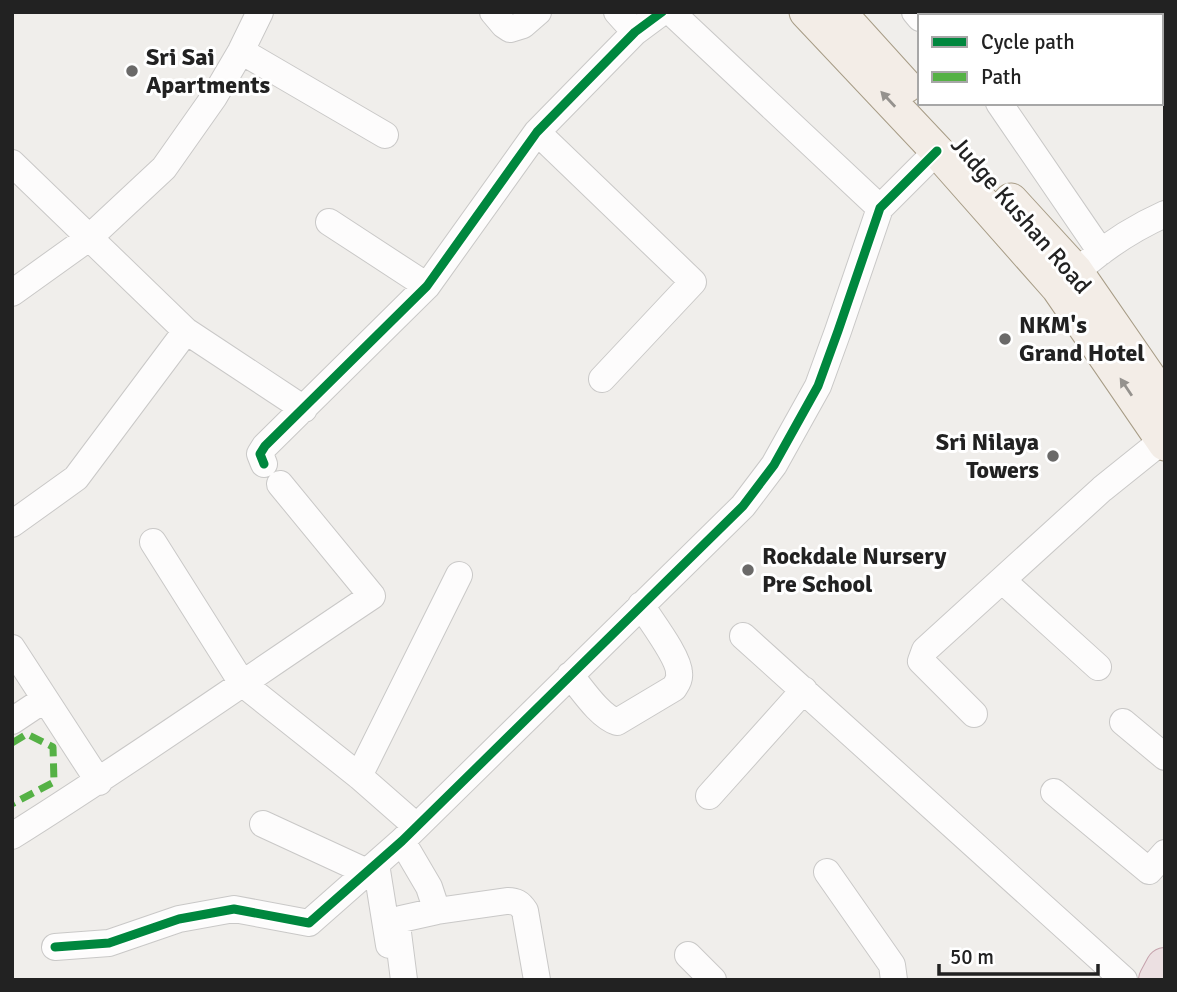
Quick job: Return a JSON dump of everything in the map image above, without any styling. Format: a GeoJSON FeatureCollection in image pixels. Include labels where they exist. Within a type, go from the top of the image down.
{"type":"FeatureCollection","features":[{"type":"Feature","properties":{"kind":"highway"},"geometry":{"type":"LineString","coordinates":[[1158,980],[1165,967]]}},
{"type":"Feature","properties":{"kind":"main road","name":"Judge Kushan Road"},"geometry":{"type":"LineString","coordinates":[[806,12],[937,151],[1058,288],[1164,442]]}},
{"type":"Feature","properties":{"kind":"main road","name":"Judge Kushan Road"},"geometry":{"type":"LineString","coordinates":[[839,12],[918,99]]}},
{"type":"Feature","properties":{"kind":"main road","name":"Judge Kushan Road"},"geometry":{"type":"LineString","coordinates":[[924,105],[1088,261],[1165,400]]}},
{"type":"Feature","properties":{"kind":"street"},"geometry":{"type":"LineString","coordinates":[[12,293],[90,237],[164,168],[214,97],[260,12]]}},
{"type":"Feature","properties":{"kind":"street"},"geometry":{"type":"LineString","coordinates":[[493,12],[510,29],[523,25],[538,12]]}},
{"type":"Feature","properties":{"kind":"street"},"geometry":{"type":"LineString","coordinates":[[617,12],[635,32]]}},
{"type":"Feature","properties":{"kind":"street"},"geometry":{"type":"LineString","coordinates":[[12,836],[99,782],[372,596],[272,474],[260,454],[427,286],[537,132],[635,32],[662,12]]}},
{"type":"Feature","properties":{"kind":"street"},"geometry":{"type":"LineString","coordinates":[[671,12],[880,208]]}},
{"type":"Feature","properties":{"kind":"street"},"geometry":{"type":"LineString","coordinates":[[241,51],[385,135]]}},
{"type":"Feature","properties":{"kind":"street"},"geometry":{"type":"LineString","coordinates":[[1000,105],[1088,261],[1161,210]]}},
{"type":"Feature","properties":{"kind":"street"},"geometry":{"type":"LineString","coordinates":[[537,132],[693,282],[602,379]]}},
{"type":"Feature","properties":{"kind":"street"},"geometry":{"type":"LineString","coordinates":[[55,947],[109,943],[179,919],[234,909],[309,923],[371,868],[743,506],[774,465],[818,386],[880,208],[937,151]]}},
{"type":"Feature","properties":{"kind":"street"},"geometry":{"type":"LineString","coordinates":[[12,163],[186,331],[304,409]]}},
{"type":"Feature","properties":{"kind":"street"},"geometry":{"type":"LineString","coordinates":[[328,222],[427,286]]}},
{"type":"Feature","properties":{"kind":"street"},"geometry":{"type":"LineString","coordinates":[[12,524],[76,478],[186,331]]}},
{"type":"Feature","properties":{"kind":"street"},"geometry":{"type":"LineString","coordinates":[[974,714],[921,661],[925,650],[1102,489],[1164,442]]}},
{"type":"Feature","properties":{"kind":"street"},"geometry":{"type":"LineString","coordinates":[[153,542],[242,683],[359,776],[409,833],[438,911]]}},
{"type":"Feature","properties":{"kind":"street"},"geometry":{"type":"LineString","coordinates":[[359,776],[459,575]]}},
{"type":"Feature","properties":{"kind":"street"},"geometry":{"type":"LineString","coordinates":[[1002,580],[1098,667]]}},
{"type":"Feature","properties":{"kind":"street"},"geometry":{"type":"LineString","coordinates":[[570,675],[609,720],[617,722],[674,688],[680,670],[641,605]]}},
{"type":"Feature","properties":{"kind":"street"},"geometry":{"type":"LineString","coordinates":[[743,636],[1124,980]]}},
{"type":"Feature","properties":{"kind":"street"},"geometry":{"type":"LineString","coordinates":[[12,648],[99,782]]}},
{"type":"Feature","properties":{"kind":"street"},"geometry":{"type":"LineString","coordinates":[[709,796],[804,691]]}},
{"type":"Feature","properties":{"kind":"street"},"geometry":{"type":"LineString","coordinates":[[12,721],[46,699]]}},
{"type":"Feature","properties":{"kind":"street"},"geometry":{"type":"LineString","coordinates":[[1123,722],[1165,757]]}},
{"type":"Feature","properties":{"kind":"street"},"geometry":{"type":"LineString","coordinates":[[1054,792],[1149,871],[1165,853]]}},
{"type":"Feature","properties":{"kind":"street"},"geometry":{"type":"LineString","coordinates":[[263,824],[371,868]]}},
{"type":"Feature","properties":{"kind":"street"},"geometry":{"type":"LineString","coordinates":[[371,868],[369,900],[395,980]]}},
{"type":"Feature","properties":{"kind":"street"},"geometry":{"type":"LineString","coordinates":[[827,872],[892,965],[894,980]]}},
{"type":"Feature","properties":{"kind":"street"},"geometry":{"type":"LineString","coordinates":[[404,980],[397,925],[401,919],[507,901],[516,901],[525,911],[537,980]]}},
{"type":"Feature","properties":{"kind":"street"},"geometry":{"type":"LineString","coordinates":[[688,955],[713,980]]}},
{"type":"Feature","properties":{"kind":"marked path"},"geometry":{"type":"LineString","coordinates":[[12,743],[27,734],[53,747],[54,782],[12,804]]}},
{"type":"Feature","properties":{"kind":"cycle path"},"geometry":{"type":"LineString","coordinates":[[264,464],[260,454],[265,446],[427,286],[537,132],[635,32],[662,12]]}},
{"type":"Feature","properties":{"kind":"cycle path"},"geometry":{"type":"LineString","coordinates":[[55,947],[109,943],[179,919],[234,909],[309,923],[402,841],[743,506],[774,465],[818,386],[880,208],[937,151]]}},
{"type":"Feature","properties":{"kind":"place","name":"Sri Sai Apartments"},"geometry":{"type":"Point","coordinates":[132,71]}},
{"type":"Feature","properties":{"kind":"place","name":"NKM's Grand Hotel"},"geometry":{"type":"Point","coordinates":[1005,339]}},
{"type":"Feature","properties":{"kind":"place","name":"Sri Nilaya Towers"},"geometry":{"type":"Point","coordinates":[1053,456]}},
{"type":"Feature","properties":{"kind":"place","name":"Rockdale Nursery Pre School"},"geometry":{"type":"Point","coordinates":[748,570]}}]}
